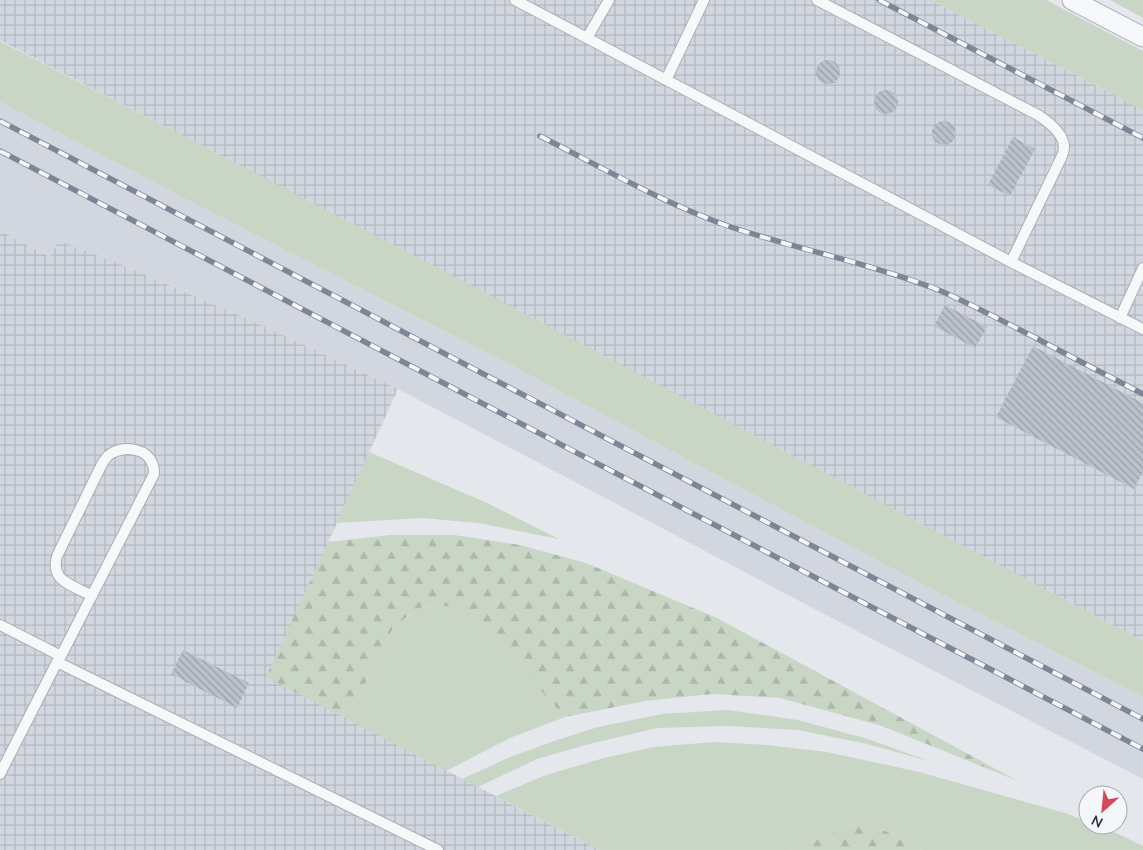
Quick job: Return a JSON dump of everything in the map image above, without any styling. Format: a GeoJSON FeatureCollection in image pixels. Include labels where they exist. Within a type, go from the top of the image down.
{"type":"FeatureCollection","features":[{"type":"Feature","properties":{"kind":"street"},"geometry":{"type":"LineString","coordinates":[[1072,0],[1143,37]]}},
{"type":"Feature","properties":{"kind":"lane"},"geometry":{"type":"LineString","coordinates":[[515,0],[1011,262],[1143,329]]}},
{"type":"Feature","properties":{"kind":"lane"},"geometry":{"type":"LineString","coordinates":[[588,38],[609,0]]}},
{"type":"Feature","properties":{"kind":"lane"},"geometry":{"type":"LineString","coordinates":[[666,80],[704,0]]}},
{"type":"Feature","properties":{"kind":"lane"},"geometry":{"type":"LineString","coordinates":[[817,0],[1038,115],[1049,122],[1057,131],[1064,147],[1062,156],[1011,262]]}},
{"type":"Feature","properties":{"kind":"lane"},"geometry":{"type":"LineString","coordinates":[[1120,318],[1143,268]]}},
{"type":"Feature","properties":{"kind":"lane"},"geometry":{"type":"LineString","coordinates":[[0,774],[92,596],[154,474],[153,463],[147,455],[138,450],[114,451],[106,457],[56,556],[55,565],[59,577],[92,596]]}},
{"type":"Feature","properties":{"kind":"lane"},"geometry":{"type":"LineString","coordinates":[[0,625],[59,659],[438,850]]}},
{"type":"Feature","properties":{"kind":"shaded area"},"geometry":{"type":"Polygon","coordinates":[[[0,0],[931,0],[1143,110],[1143,641],[0,40],[0,0]]]}},
{"type":"Feature","properties":{"kind":"shaded area"},"geometry":{"type":"Polygon","coordinates":[[[0,102],[507,363],[916,581],[1143,697],[1143,779],[805,604],[398,389],[257,323],[122,265],[50,257],[0,231],[0,102]]]}},
{"type":"Feature","properties":{"kind":"shaded area"},"geometry":{"type":"Polygon","coordinates":[[[0,231],[50,257],[59,241],[122,265],[257,323],[398,389],[267,677],[599,850],[0,850],[0,231]]]}},
{"type":"Feature","properties":{"kind":"green space"},"geometry":{"type":"Polygon","coordinates":[[[931,0],[1046,0],[1143,51],[1143,110],[931,0]]]}},
{"type":"Feature","properties":{"kind":"green space"},"geometry":{"type":"Polygon","coordinates":[[[1110,0],[1143,0],[1143,18],[1110,0]]]}},
{"type":"Feature","properties":{"kind":"green space"},"geometry":{"type":"Polygon","coordinates":[[[0,41],[448,273],[1143,641],[1143,697],[916,581],[507,363],[0,102],[0,41]]]}},
{"type":"Feature","properties":{"kind":"green space"},"geometry":{"type":"Polygon","coordinates":[[[369,452],[487,503],[559,539],[478,523],[423,518],[336,523],[369,452]]]}},
{"type":"Feature","properties":{"kind":"green space"},"geometry":{"type":"Polygon","coordinates":[[[391,535],[454,535],[520,545],[586,563],[717,618],[1018,781],[882,726],[780,698],[712,694],[645,701],[565,717],[478,622],[448,606],[418,608],[393,628],[347,719],[266,677],[328,542],[391,535]]]}},
{"type":"Feature","properties":{"kind":"green space"},"geometry":{"type":"Polygon","coordinates":[[[448,606],[478,622],[565,717],[510,738],[446,771],[347,719],[393,628],[418,608],[448,606]]]}},
{"type":"Feature","properties":{"kind":"green space"},"geometry":{"type":"Polygon","coordinates":[[[728,710],[798,720],[868,739],[932,762],[867,744],[798,730],[727,726],[657,728],[589,744],[537,759],[478,787],[462,779],[508,758],[598,727],[662,714],[728,710]]]}},
{"type":"Feature","properties":{"kind":"green space"},"geometry":{"type":"Polygon","coordinates":[[[714,742],[767,745],[827,752],[919,772],[1065,813],[1078,818],[1078,835],[1120,835],[1143,846],[1143,850],[922,850],[866,821],[789,850],[599,850],[496,796],[546,775],[604,758],[654,747],[714,742]]]}},
{"type":"Feature","properties":{"kind":"green space"},"geometry":{"type":"Polygon","coordinates":[[[866,821],[922,850],[789,850],[866,821]]]}},
{"type":"Feature","properties":{"kind":"building"},"geometry":{"type":"Polygon","coordinates":[[[828,60],[836,64],[840,72],[836,80],[828,84],[820,80],[816,72],[820,64],[828,60]]]}},
{"type":"Feature","properties":{"kind":"building"},"geometry":{"type":"Polygon","coordinates":[[[886,90],[894,94],[898,102],[894,110],[886,114],[878,110],[874,102],[878,94],[886,90]]]}},
{"type":"Feature","properties":{"kind":"building"},"geometry":{"type":"Polygon","coordinates":[[[944,121],[952,125],[956,133],[952,141],[944,145],[936,141],[932,133],[936,125],[944,121]]]}},
{"type":"Feature","properties":{"kind":"building"},"geometry":{"type":"Polygon","coordinates":[[[1013,137],[1035,149],[1010,196],[988,185],[1013,137]]]}},
{"type":"Feature","properties":{"kind":"building"},"geometry":{"type":"Polygon","coordinates":[[[945,305],[987,327],[975,348],[934,326],[945,305]]]}},
{"type":"Feature","properties":{"kind":"building"},"geometry":{"type":"Polygon","coordinates":[[[1033,346],[1143,403],[1143,472],[1134,489],[996,417],[1033,346]]]}},
{"type":"Feature","properties":{"kind":"building"},"geometry":{"type":"Polygon","coordinates":[[[183,650],[249,683],[237,708],[171,674],[183,650]]]}},
{"type":"Feature","properties":{"kind":"railway"},"geometry":{"type":"LineString","coordinates":[[879,0],[1143,138]]}},
{"type":"Feature","properties":{"kind":"railway"},"geometry":{"type":"LineString","coordinates":[[0,121],[1143,719]]}},
{"type":"Feature","properties":{"kind":"railway"},"geometry":{"type":"LineString","coordinates":[[540,136],[634,185],[706,218],[757,235],[915,281],[941,291],[1143,394]]}},
{"type":"Feature","properties":{"kind":"railway"},"geometry":{"type":"LineString","coordinates":[[0,151],[1143,749]]}}]}
